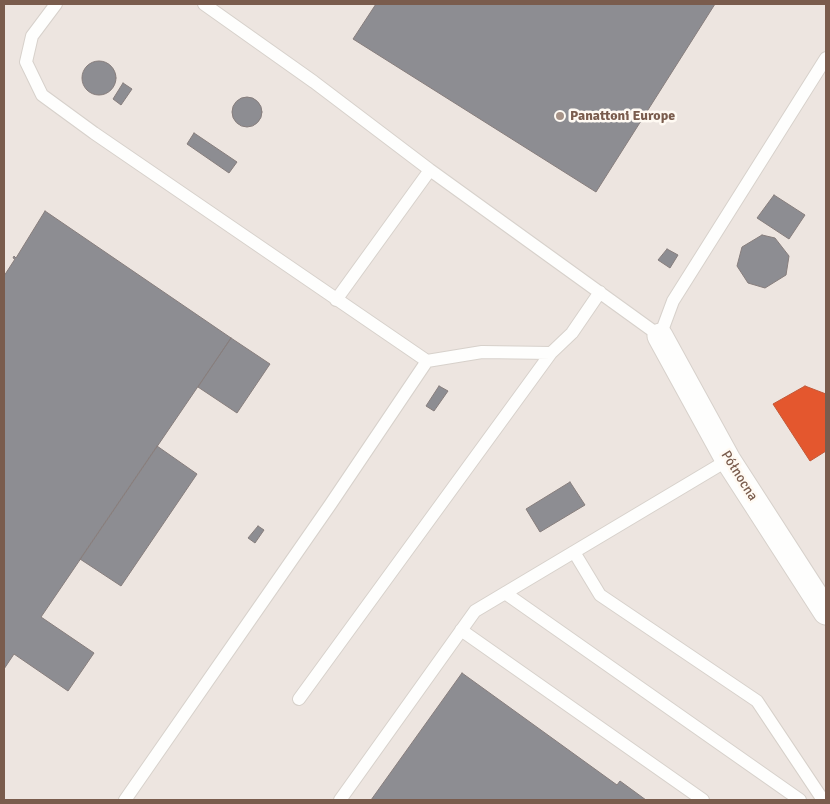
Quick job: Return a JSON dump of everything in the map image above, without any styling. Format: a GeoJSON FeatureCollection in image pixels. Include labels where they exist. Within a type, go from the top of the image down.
{"type":"FeatureCollection","features":[{"type":"Feature","properties":{"kind":"street","name":"Północna"},"geometry":{"type":"LineString","coordinates":[[660,336],[728,460],[826,612]]}},
{"type":"Feature","properties":{"kind":"lane"},"geometry":{"type":"LineString","coordinates":[[56,4],[32,36],[26,62],[42,95],[94,133],[427,361],[482,352],[551,353]]}},
{"type":"Feature","properties":{"kind":"lane"},"geometry":{"type":"LineString","coordinates":[[204,4],[314,82],[430,170],[660,336],[672,301],[826,58]]}},
{"type":"Feature","properties":{"kind":"lane"},"geometry":{"type":"LineString","coordinates":[[336,300],[430,170]]}},
{"type":"Feature","properties":{"kind":"lane"},"geometry":{"type":"LineString","coordinates":[[299,699],[551,353],[572,333],[600,292]]}},
{"type":"Feature","properties":{"kind":"lane"},"geometry":{"type":"LineString","coordinates":[[125,800],[427,361]]}},
{"type":"Feature","properties":{"kind":"lane"},"geometry":{"type":"LineString","coordinates":[[340,800],[475,611],[728,460]]}},
{"type":"Feature","properties":{"kind":"lane"},"geometry":{"type":"LineString","coordinates":[[574,552],[600,595],[756,701],[823,800]]}},
{"type":"Feature","properties":{"kind":"lane"},"geometry":{"type":"LineString","coordinates":[[505,593],[800,800]]}},
{"type":"Feature","properties":{"kind":"lane"},"geometry":{"type":"LineString","coordinates":[[461,630],[703,800]]}},
{"type":"Feature","properties":{"kind":"shaded area"},"geometry":{"type":"Polygon","coordinates":[[[4,4],[826,4],[826,800],[4,800],[4,4]]]}},
{"type":"Feature","properties":{"kind":"building: Handel"},"geometry":{"type":"Polygon","coordinates":[[[805,386],[826,394],[826,451],[810,461],[773,404],[805,386]]]}},
{"type":"Feature","properties":{"kind":"building: Przemysł","name":"Panattoni Europe"},"geometry":{"type":"Polygon","coordinates":[[[376,4],[715,4],[596,192],[353,39],[376,4]]]}},
{"type":"Feature","properties":{"kind":"building: Przemysł"},"geometry":{"type":"Polygon","coordinates":[[[99,61],[106,62],[111,66],[115,71],[115,85],[111,90],[106,94],[99,95],[92,94],[87,90],[83,85],[82,78],[83,71],[87,66],[92,62],[99,61]]]}},
{"type":"Feature","properties":{"kind":"building: Przemysł"},"geometry":{"type":"Polygon","coordinates":[[[123,83],[132,89],[121,105],[113,99],[123,83]]]}},
{"type":"Feature","properties":{"kind":"building: Przemysł"},"geometry":{"type":"Polygon","coordinates":[[[247,97],[257,102],[262,112],[257,122],[247,127],[237,122],[232,112],[237,102],[247,97]]]}},
{"type":"Feature","properties":{"kind":"building: Przemysł"},"geometry":{"type":"Polygon","coordinates":[[[194,133],[237,162],[229,173],[187,144],[194,133]]]}},
{"type":"Feature","properties":{"kind":"building: Przemysł"},"geometry":{"type":"Polygon","coordinates":[[[774,195],[805,215],[789,239],[757,218],[774,195]]]}},
{"type":"Feature","properties":{"kind":"building: Przemysł"},"geometry":{"type":"Polygon","coordinates":[[[45,211],[231,338],[41,617],[94,653],[68,691],[14,654],[4,669],[4,276],[15,259],[13,258],[14,256],[16,258],[45,211]]]}},
{"type":"Feature","properties":{"kind":"building: Przemysł"},"geometry":{"type":"Polygon","coordinates":[[[762,235],[775,238],[789,256],[786,275],[765,288],[748,283],[737,266],[742,247],[762,235]]]}},
{"type":"Feature","properties":{"kind":"building: Przemysł"},"geometry":{"type":"Polygon","coordinates":[[[667,249],[678,255],[670,268],[658,260],[667,249]]]}},
{"type":"Feature","properties":{"kind":"building: Przemysł"},"geometry":{"type":"Polygon","coordinates":[[[231,338],[270,364],[237,413],[198,387],[231,338]]]}},
{"type":"Feature","properties":{"kind":"building: Przemysł"},"geometry":{"type":"Polygon","coordinates":[[[439,386],[448,391],[434,411],[426,406],[439,386]]]}},
{"type":"Feature","properties":{"kind":"building: Przemysł"},"geometry":{"type":"Polygon","coordinates":[[[157,446],[197,474],[121,586],[80,559],[157,446]]]}},
{"type":"Feature","properties":{"kind":"building: Przemysł"},"geometry":{"type":"Polygon","coordinates":[[[570,482],[585,505],[540,532],[526,509],[570,482]]]}},
{"type":"Feature","properties":{"kind":"building: Przemysł"},"geometry":{"type":"Polygon","coordinates":[[[258,526],[264,530],[255,543],[248,538],[258,526]]]}},
{"type":"Feature","properties":{"kind":"building: Przemysł"},"geometry":{"type":"Polygon","coordinates":[[[462,673],[617,785],[620,781],[646,800],[371,800],[462,673]]]}},
{"type":"Feature","properties":{"kind":"place","name":"Panattoni Europe"},"geometry":{"type":"Point","coordinates":[560,116]}}]}
